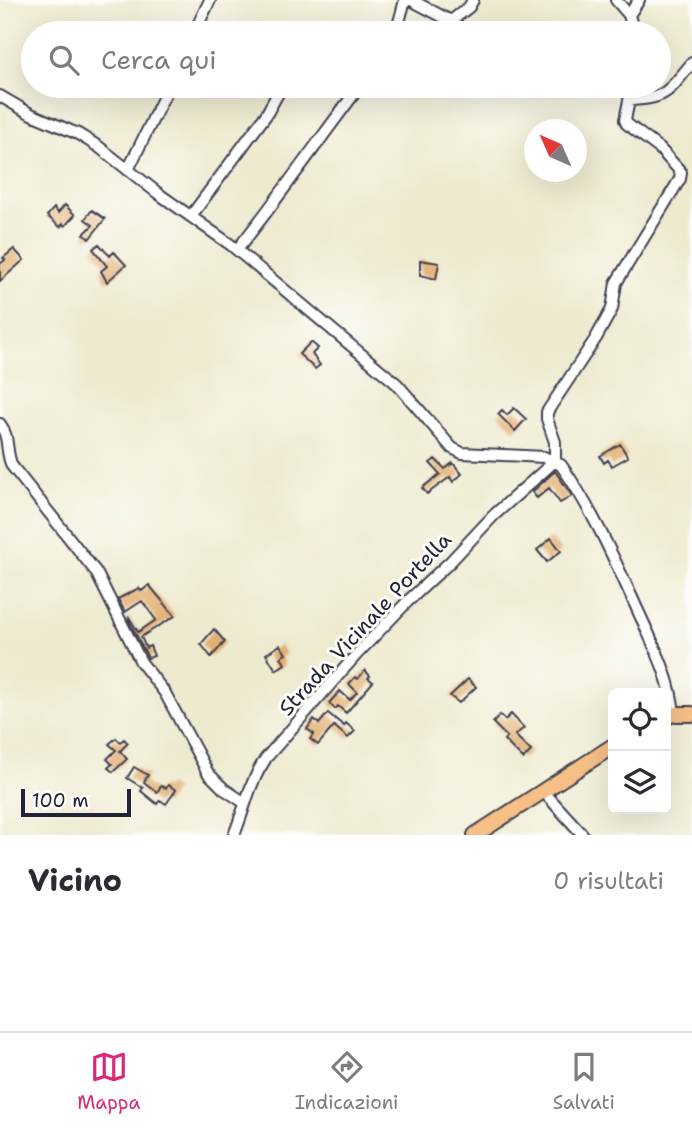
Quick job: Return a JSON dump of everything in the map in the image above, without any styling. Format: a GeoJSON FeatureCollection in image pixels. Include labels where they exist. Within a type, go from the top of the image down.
{"type":"FeatureCollection","features":[{"type":"Feature","properties":{"kind":"main road"},"geometry":{"type":"LineString","coordinates":[[671,715],[692,715]]}},
{"type":"Feature","properties":{"kind":"main road"},"geometry":{"type":"LineString","coordinates":[[475,835],[608,749]]}},
{"type":"Feature","properties":{"kind":"street"},"geometry":{"type":"LineString","coordinates":[[200,21],[210,0]]}},
{"type":"Feature","properties":{"kind":"street"},"geometry":{"type":"LineString","coordinates":[[399,21],[405,0]]}},
{"type":"Feature","properties":{"kind":"street"},"geometry":{"type":"LineString","coordinates":[[411,0],[451,21],[474,0]]}},
{"type":"Feature","properties":{"kind":"street"},"geometry":{"type":"LineString","coordinates":[[616,0],[631,21]]}},
{"type":"Feature","properties":{"kind":"street"},"geometry":{"type":"LineString","coordinates":[[629,15],[639,0]]}},
{"type":"Feature","properties":{"kind":"street"},"geometry":{"type":"LineString","coordinates":[[671,87],[692,63]]}},
{"type":"Feature","properties":{"kind":"street"},"geometry":{"type":"LineString","coordinates":[[0,96],[99,147],[237,250],[397,383],[452,448],[461,453],[544,457],[555,461],[570,478],[618,567],[666,673],[670,688]]}},
{"type":"Feature","properties":{"kind":"street"},"geometry":{"type":"LineString","coordinates":[[128,170],[163,98]]}},
{"type":"Feature","properties":{"kind":"street"},"geometry":{"type":"LineString","coordinates":[[191,216],[266,115],[275,98]]}},
{"type":"Feature","properties":{"kind":"street"},"geometry":{"type":"LineString","coordinates":[[237,250],[285,191],[309,153],[351,98]]}},
{"type":"Feature","properties":{"kind":"street"},"geometry":{"type":"LineString","coordinates":[[555,461],[555,442],[547,412],[596,338],[612,309],[616,284],[680,179],[681,172],[660,149],[625,120],[629,100],[657,98]]}},
{"type":"Feature","properties":{"kind":"street"},"geometry":{"type":"LineString","coordinates":[[0,424],[8,438],[12,466],[96,572],[141,662],[165,693],[202,763],[224,789],[245,803]]}},
{"type":"Feature","properties":{"kind":"street","name":"Strada Vicinale Portella"},"geometry":{"type":"LineString","coordinates":[[234,835],[255,775],[267,758],[357,654],[494,514],[555,461]]}},
{"type":"Feature","properties":{"kind":"street"},"geometry":{"type":"LineString","coordinates":[[671,692],[671,710]]}},
{"type":"Feature","properties":{"kind":"street"},"geometry":{"type":"LineString","coordinates":[[543,791],[583,835]]}},
{"type":"Feature","properties":{"kind":"building"},"geometry":{"type":"Polygon","coordinates":[[[65,205],[75,215],[65,226],[63,224],[60,227],[47,216],[54,208],[58,213],[65,205]]]}},
{"type":"Feature","properties":{"kind":"building"},"geometry":{"type":"Polygon","coordinates":[[[92,210],[105,219],[89,239],[84,234],[93,225],[85,219],[92,210]]]}},
{"type":"Feature","properties":{"kind":"building"},"geometry":{"type":"Polygon","coordinates":[[[99,244],[110,256],[114,252],[126,265],[107,282],[101,271],[107,266],[93,249],[99,244]]]}},
{"type":"Feature","properties":{"kind":"building"},"geometry":{"type":"Polygon","coordinates":[[[14,249],[24,260],[0,281],[0,264],[14,249]]]}},
{"type":"Feature","properties":{"kind":"building"},"geometry":{"type":"Polygon","coordinates":[[[420,260],[439,263],[436,279],[420,275],[420,260]]]}},
{"type":"Feature","properties":{"kind":"building"},"geometry":{"type":"Polygon","coordinates":[[[311,342],[318,348],[312,354],[320,365],[315,369],[299,354],[311,342]]]}},
{"type":"Feature","properties":{"kind":"building"},"geometry":{"type":"Polygon","coordinates":[[[514,408],[526,419],[515,431],[498,414],[502,410],[507,415],[514,408]]]}},
{"type":"Feature","properties":{"kind":"building"},"geometry":{"type":"Polygon","coordinates":[[[620,444],[628,457],[612,466],[608,460],[604,463],[600,456],[620,444]]]}},
{"type":"Feature","properties":{"kind":"building"},"geometry":{"type":"Polygon","coordinates":[[[435,459],[445,469],[453,463],[462,474],[453,482],[450,477],[427,494],[422,488],[440,474],[430,463],[435,459]]]}},
{"type":"Feature","properties":{"kind":"building"},"geometry":{"type":"Polygon","coordinates":[[[555,471],[572,496],[560,503],[549,488],[537,498],[532,492],[555,471]]]}},
{"type":"Feature","properties":{"kind":"building"},"geometry":{"type":"Polygon","coordinates":[[[551,538],[561,551],[547,562],[537,550],[551,538]]]}},
{"type":"Feature","properties":{"kind":"building"},"geometry":{"type":"Polygon","coordinates":[[[149,585],[175,616],[141,637],[146,648],[150,646],[154,656],[148,658],[128,619],[129,617],[138,632],[156,620],[142,601],[125,612],[118,599],[139,588],[142,591],[149,585]]]}},
{"type":"Feature","properties":{"kind":"building"},"geometry":{"type":"Polygon","coordinates":[[[214,629],[225,642],[211,657],[201,644],[214,629]]]}},
{"type":"Feature","properties":{"kind":"building"},"geometry":{"type":"Polygon","coordinates":[[[280,645],[286,654],[281,657],[285,664],[276,670],[266,654],[280,645]]]}},
{"type":"Feature","properties":{"kind":"building"},"geometry":{"type":"Polygon","coordinates":[[[365,670],[373,682],[346,713],[338,706],[335,709],[329,703],[340,691],[350,700],[357,692],[349,684],[355,677],[358,679],[365,670]]]}},
{"type":"Feature","properties":{"kind":"building"},"geometry":{"type":"Polygon","coordinates":[[[468,679],[476,687],[459,703],[450,696],[468,679]]]}},
{"type":"Feature","properties":{"kind":"building"},"geometry":{"type":"Polygon","coordinates":[[[328,713],[355,731],[348,738],[334,726],[318,745],[310,739],[314,734],[307,729],[314,719],[319,724],[328,713]]]}},
{"type":"Feature","properties":{"kind":"building"},"geometry":{"type":"Polygon","coordinates":[[[511,714],[524,728],[515,735],[531,751],[523,759],[504,740],[507,737],[493,723],[500,715],[505,720],[511,714]]]}},
{"type":"Feature","properties":{"kind":"building"},"geometry":{"type":"Polygon","coordinates":[[[116,738],[120,742],[124,739],[128,743],[120,751],[127,759],[113,772],[108,768],[112,764],[107,759],[116,750],[109,744],[116,738]]]}},
{"type":"Feature","properties":{"kind":"building"},"geometry":{"type":"Polygon","coordinates":[[[134,767],[148,775],[144,782],[157,792],[161,786],[166,788],[168,785],[176,790],[166,804],[160,800],[157,804],[141,791],[143,788],[127,778],[134,767]]]}}]}
